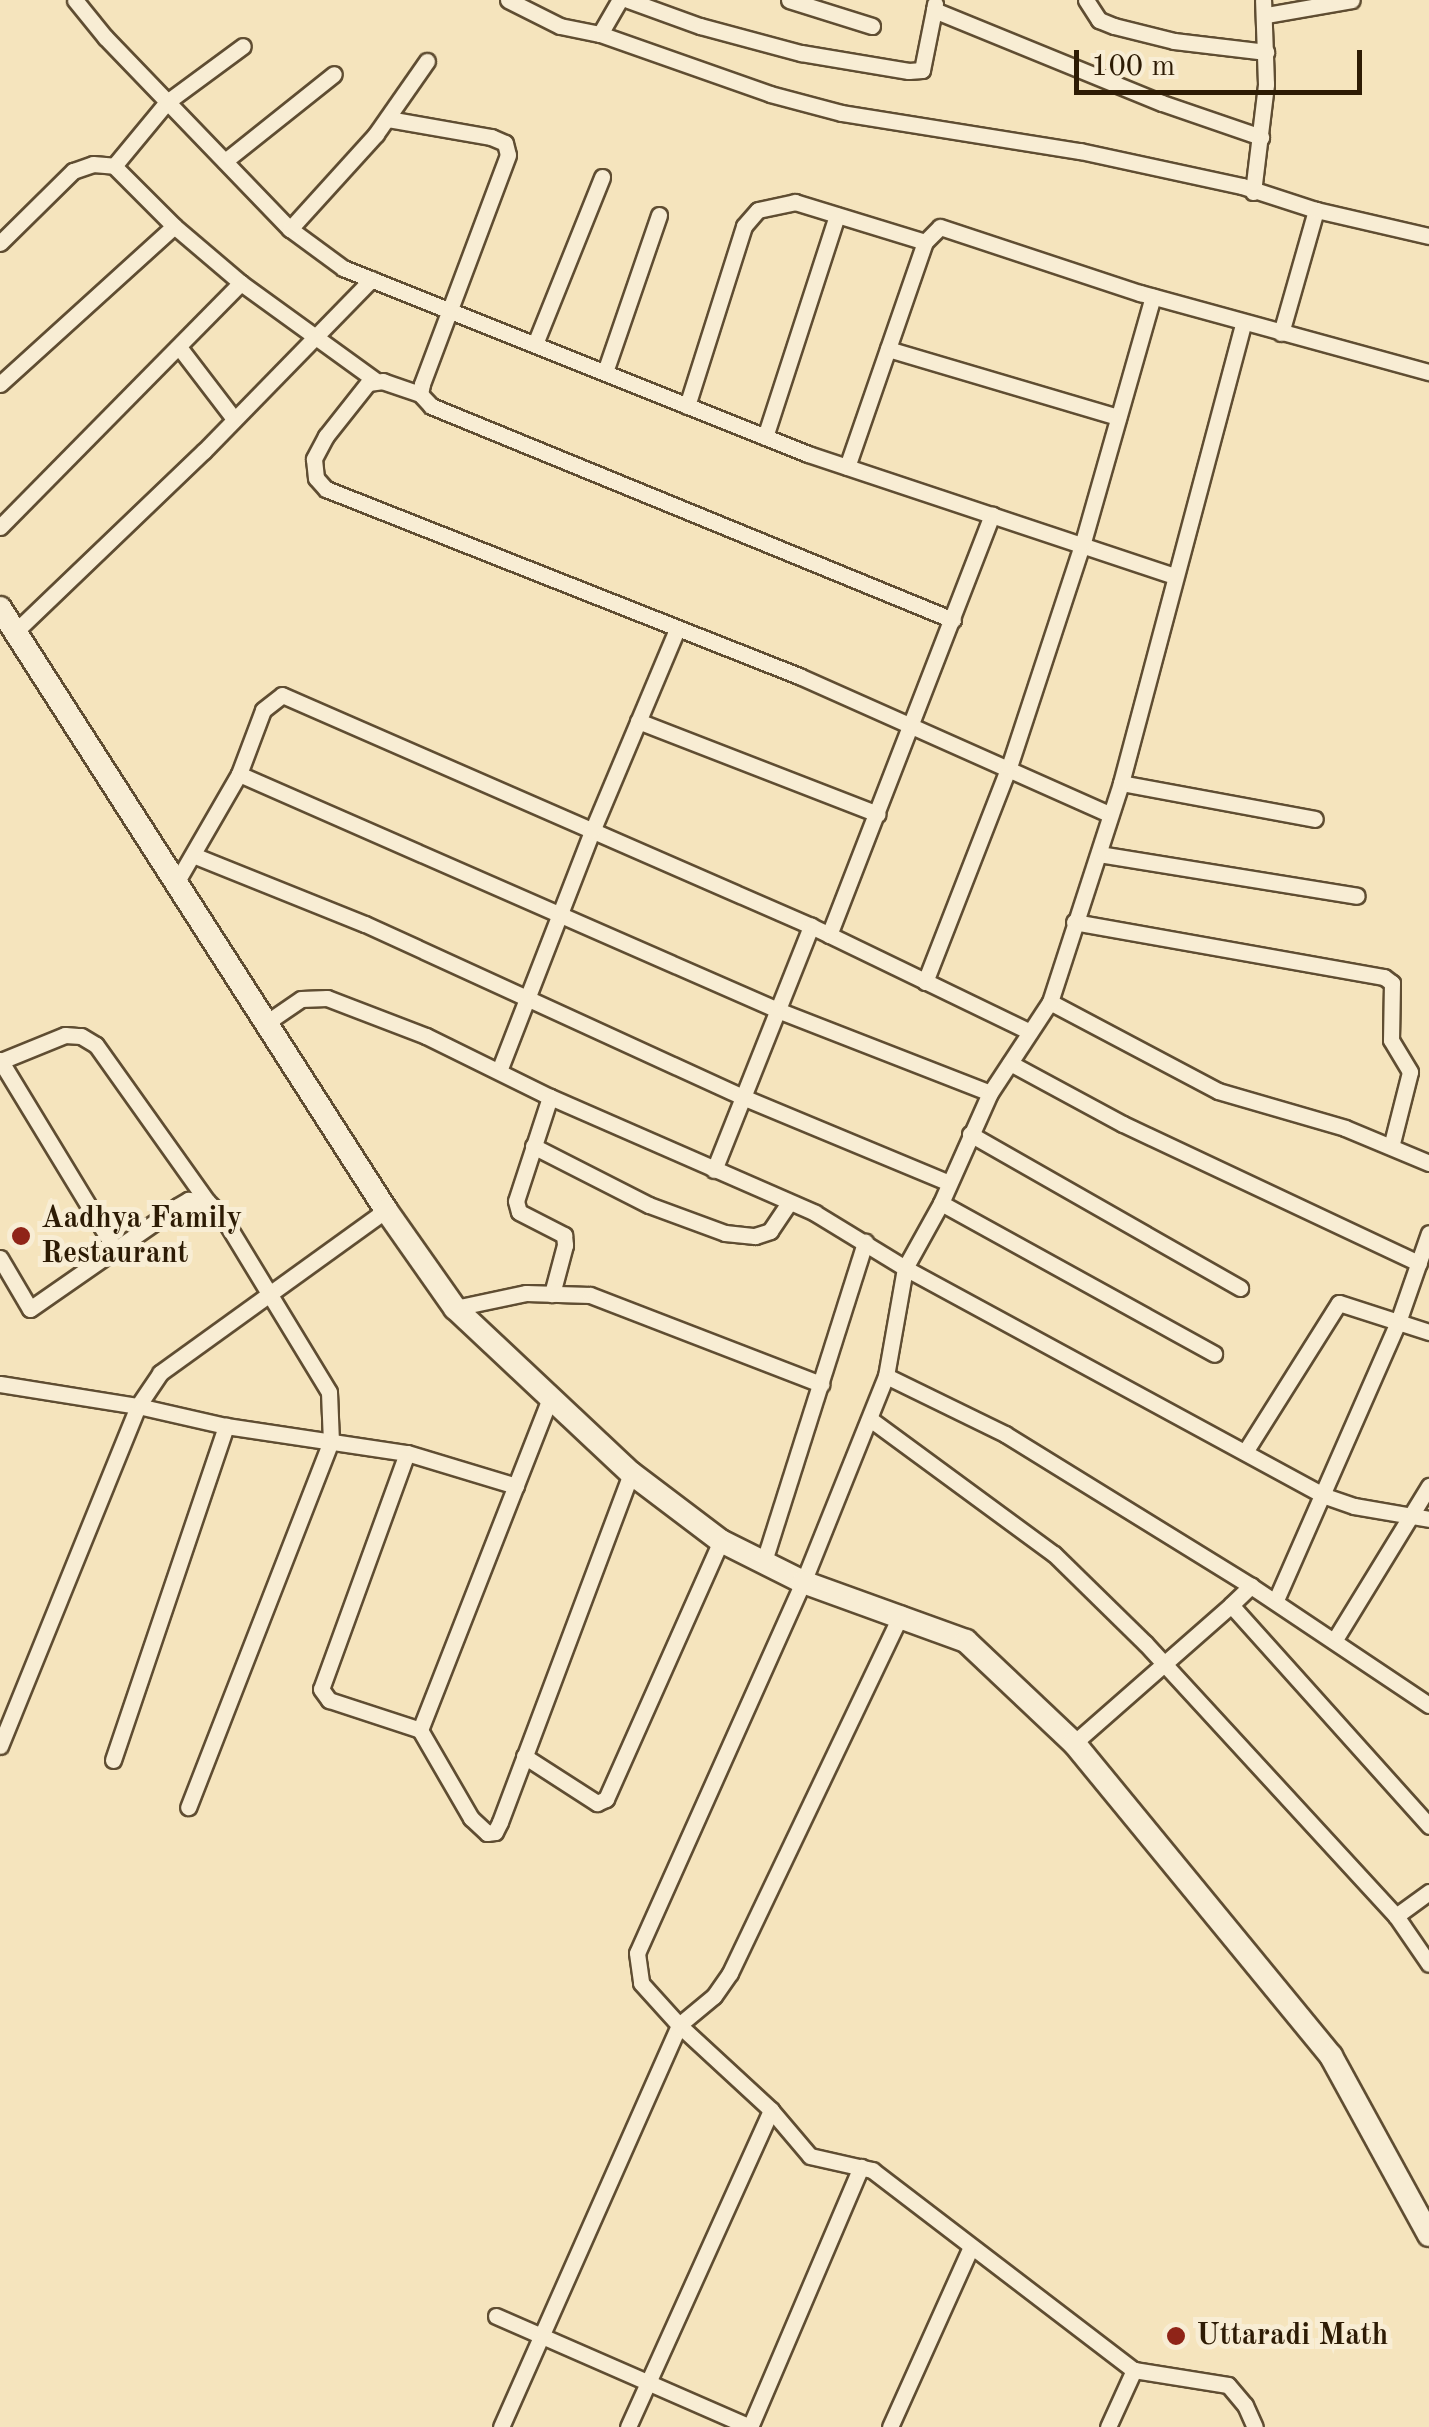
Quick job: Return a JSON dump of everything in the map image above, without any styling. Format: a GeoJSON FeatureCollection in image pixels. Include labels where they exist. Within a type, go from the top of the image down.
{"type":"FeatureCollection","features":[{"type":"Feature","properties":{"kind":"main road"},"geometry":{"type":"LineString","coordinates":[[0,608],[386,1210],[455,1308],[631,1473],[721,1540],[804,1582],[902,1614],[966,1641],[1074,1743],[1332,2056],[1429,2235]]}},
{"type":"Feature","properties":{"kind":"street"},"geometry":{"type":"LineString","coordinates":[[75,0],[290,229],[343,268],[847,467],[1083,542],[1175,576]]}},
{"type":"Feature","properties":{"kind":"street"},"geometry":{"type":"LineString","coordinates":[[508,0],[560,26],[600,34],[770,94],[842,113],[1080,151],[1429,236]]}},
{"type":"Feature","properties":{"kind":"street"},"geometry":{"type":"LineString","coordinates":[[600,34],[620,0]]}},
{"type":"Feature","properties":{"kind":"street"},"geometry":{"type":"LineString","coordinates":[[628,0],[700,26],[801,53],[909,72],[922,70],[935,5],[1162,103],[1261,137]]}},
{"type":"Feature","properties":{"kind":"street"},"geometry":{"type":"LineString","coordinates":[[789,0],[872,26]]}},
{"type":"Feature","properties":{"kind":"street"},"geometry":{"type":"LineString","coordinates":[[1086,0],[1100,20],[1114,26],[1174,40],[1266,52]]}},
{"type":"Feature","properties":{"kind":"street"},"geometry":{"type":"LineString","coordinates":[[1253,192],[1261,137],[1265,8],[1352,0]]}},
{"type":"Feature","properties":{"kind":"street"},"geometry":{"type":"LineString","coordinates":[[114,166],[167,102],[243,46]]}},
{"type":"Feature","properties":{"kind":"street"},"geometry":{"type":"LineString","coordinates":[[290,229],[388,119],[427,61]]}},
{"type":"Feature","properties":{"kind":"street"},"geometry":{"type":"LineString","coordinates":[[225,162],[334,74]]}},
{"type":"Feature","properties":{"kind":"street"},"geometry":{"type":"LineString","coordinates":[[388,119],[505,143],[508,155],[420,394]]}},
{"type":"Feature","properties":{"kind":"street"},"geometry":{"type":"LineString","coordinates":[[0,244],[74,171],[92,164],[114,166],[174,226],[241,283],[375,380],[420,394],[431,406],[953,620]]}},
{"type":"Feature","properties":{"kind":"street"},"geometry":{"type":"LineString","coordinates":[[535,344],[602,177]]}},
{"type":"Feature","properties":{"kind":"street"},"geometry":{"type":"LineString","coordinates":[[687,406],[744,226],[758,210],[779,202],[796,202],[926,242]]}},
{"type":"Feature","properties":{"kind":"street"},"geometry":{"type":"LineString","coordinates":[[1281,333],[1316,210]]}},
{"type":"Feature","properties":{"kind":"street"},"geometry":{"type":"LineString","coordinates":[[605,372],[659,215]]}},
{"type":"Feature","properties":{"kind":"street"},"geometry":{"type":"LineString","coordinates":[[765,436],[837,215]]}},
{"type":"Feature","properties":{"kind":"street"},"geometry":{"type":"LineString","coordinates":[[0,384],[174,226]]}},
{"type":"Feature","properties":{"kind":"street"},"geometry":{"type":"LineString","coordinates":[[847,467],[929,234],[940,227],[1243,324],[1429,372]]}},
{"type":"Feature","properties":{"kind":"street"},"geometry":{"type":"LineString","coordinates":[[16,631],[372,279]]}},
{"type":"Feature","properties":{"kind":"street"},"geometry":{"type":"LineString","coordinates":[[0,527],[241,283]]}},
{"type":"Feature","properties":{"kind":"street"},"geometry":{"type":"LineString","coordinates":[[925,982],[1009,768],[1083,542],[1154,297]]}},
{"type":"Feature","properties":{"kind":"street"},"geometry":{"type":"LineString","coordinates":[[1243,324],[1121,783],[1050,1002],[990,1093],[941,1203],[904,1268],[886,1376],[870,1419],[804,1582],[638,1946],[641,1983],[679,2025],[771,2110],[810,2156],[861,2166],[1134,2370],[1228,2384],[1255,2427]]}},
{"type":"Feature","properties":{"kind":"street"},"geometry":{"type":"LineString","coordinates":[[179,348],[234,419]]}},
{"type":"Feature","properties":{"kind":"street"},"geometry":{"type":"LineString","coordinates":[[888,350],[1118,417]]}},
{"type":"Feature","properties":{"kind":"street"},"geometry":{"type":"LineString","coordinates":[[375,380],[368,382],[326,436],[314,459],[316,478],[326,490],[914,725],[1109,814]]}},
{"type":"Feature","properties":{"kind":"street"},"geometry":{"type":"LineString","coordinates":[[829,935],[914,725],[992,515]]}},
{"type":"Feature","properties":{"kind":"street"},"geometry":{"type":"LineString","coordinates":[[500,1071],[592,829],[677,629]]}},
{"type":"Feature","properties":{"kind":"street"},"geometry":{"type":"LineString","coordinates":[[176,883],[239,774],[263,710],[282,695],[811,926],[1030,1032]]}},
{"type":"Feature","properties":{"kind":"street"},"geometry":{"type":"LineString","coordinates":[[638,722],[878,814]]}},
{"type":"Feature","properties":{"kind":"street"},"geometry":{"type":"LineString","coordinates":[[239,774],[561,918],[780,1011],[990,1093]]}},
{"type":"Feature","properties":{"kind":"street"},"geometry":{"type":"LineString","coordinates":[[1121,783],[1315,819]]}},
{"type":"Feature","properties":{"kind":"street"},"geometry":{"type":"LineString","coordinates":[[193,854],[365,924],[745,1098],[950,1183]]}},
{"type":"Feature","properties":{"kind":"street"},"geometry":{"type":"LineString","coordinates":[[1099,854],[1356,896]]}},
{"type":"Feature","properties":{"kind":"street"},"geometry":{"type":"LineString","coordinates":[[1074,922],[1384,977],[1392,984],[1391,1040],[1410,1072],[1391,1147]]}},
{"type":"Feature","properties":{"kind":"street"},"geometry":{"type":"LineString","coordinates":[[714,1170],[811,926]]}},
{"type":"Feature","properties":{"kind":"street"},"geometry":{"type":"LineString","coordinates":[[266,1023],[301,999],[327,998],[426,1036],[550,1097],[789,1203],[1325,1496],[1354,1506],[1422,1517]]}},
{"type":"Feature","properties":{"kind":"street"},"geometry":{"type":"LineString","coordinates":[[1050,1002],[1218,1091],[1345,1128],[1429,1162]]}},
{"type":"Feature","properties":{"kind":"street"},"geometry":{"type":"LineString","coordinates":[[115,1249],[0,1060],[65,1035],[82,1036],[96,1045],[207,1201],[222,1216],[329,1392],[331,1441],[188,1807]]}},
{"type":"Feature","properties":{"kind":"street"},"geometry":{"type":"LineString","coordinates":[[1010,1062],[1123,1124],[1419,1263]]}},
{"type":"Feature","properties":{"kind":"street"},"geometry":{"type":"LineString","coordinates":[[550,1097],[516,1201],[519,1212],[564,1235],[552,1294]]}},
{"type":"Feature","properties":{"kind":"street"},"geometry":{"type":"LineString","coordinates":[[970,1134],[1240,1288]]}},
{"type":"Feature","properties":{"kind":"street"},"geometry":{"type":"LineString","coordinates":[[533,1146],[650,1204],[725,1233],[755,1236],[770,1231],[789,1203]]}},
{"type":"Feature","properties":{"kind":"street"},"geometry":{"type":"LineString","coordinates":[[0,1258],[30,1308],[188,1200],[207,1201]]}},
{"type":"Feature","properties":{"kind":"street"},"geometry":{"type":"LineString","coordinates":[[941,1203],[1214,1354]]}},
{"type":"Feature","properties":{"kind":"street"},"geometry":{"type":"LineString","coordinates":[[0,1746],[138,1406],[160,1373],[386,1210]]}},
{"type":"Feature","properties":{"kind":"street"},"geometry":{"type":"LineString","coordinates":[[1276,1600],[1325,1496],[1398,1322],[1429,1234]]}},
{"type":"Feature","properties":{"kind":"street"},"geometry":{"type":"LineString","coordinates":[[764,1561],[865,1242]]}},
{"type":"Feature","properties":{"kind":"street"},"geometry":{"type":"LineString","coordinates":[[455,1308],[526,1293],[590,1295],[821,1384]]}},
{"type":"Feature","properties":{"kind":"street"},"geometry":{"type":"LineString","coordinates":[[1245,1452],[1339,1304],[1429,1332]]}},
{"type":"Feature","properties":{"kind":"street"},"geometry":{"type":"LineString","coordinates":[[886,1376],[1005,1434],[1276,1600],[1429,1704]]}},
{"type":"Feature","properties":{"kind":"street"},"geometry":{"type":"LineString","coordinates":[[0,1384],[138,1406],[226,1426],[407,1453],[516,1486]]}},
{"type":"Feature","properties":{"kind":"street"},"geometry":{"type":"LineString","coordinates":[[420,1730],[550,1399]]}},
{"type":"Feature","properties":{"kind":"street"},"geometry":{"type":"LineString","coordinates":[[870,1419],[1054,1554],[1164,1664],[1396,1916],[1429,1964]]}},
{"type":"Feature","properties":{"kind":"street"},"geometry":{"type":"LineString","coordinates":[[113,1760],[226,1426]]}},
{"type":"Feature","properties":{"kind":"street"},"geometry":{"type":"LineString","coordinates":[[407,1453],[321,1688],[329,1700],[420,1730],[472,1818],[486,1833],[495,1832],[500,1822],[631,1473]]}},
{"type":"Feature","properties":{"kind":"street"},"geometry":{"type":"LineString","coordinates":[[1334,1641],[1422,1517],[1429,1486]]}},
{"type":"Feature","properties":{"kind":"street"},"geometry":{"type":"LineString","coordinates":[[524,1756],[597,1804],[606,1799],[721,1540]]}},
{"type":"Feature","properties":{"kind":"street"},"geometry":{"type":"LineString","coordinates":[[1074,1743],[1251,1586]]}},
{"type":"Feature","properties":{"kind":"street"},"geometry":{"type":"LineString","coordinates":[[1231,1605],[1429,1826]]}},
{"type":"Feature","properties":{"kind":"street"},"geometry":{"type":"LineString","coordinates":[[501,2427],[679,2025],[714,1996],[730,1972],[902,1614]]}},
{"type":"Feature","properties":{"kind":"street"},"geometry":{"type":"LineString","coordinates":[[1396,1916],[1429,1892]]}},
{"type":"Feature","properties":{"kind":"street"},"geometry":{"type":"LineString","coordinates":[[628,2427],[771,2110]]}},
{"type":"Feature","properties":{"kind":"street"},"geometry":{"type":"LineString","coordinates":[[496,2316],[650,2380],[750,2427],[861,2166]]}},
{"type":"Feature","properties":{"kind":"street"},"geometry":{"type":"LineString","coordinates":[[890,2427],[971,2247]]}},
{"type":"Feature","properties":{"kind":"street"},"geometry":{"type":"LineString","coordinates":[[1108,2427],[1134,2370]]}},
{"type":"Feature","properties":{"kind":"place","name":"Aadhya Family Restaurant"},"geometry":{"type":"Point","coordinates":[21,1236]}},
{"type":"Feature","properties":{"kind":"place","name":"Uttaradi Math"},"geometry":{"type":"Point","coordinates":[1176,2336]}}]}
